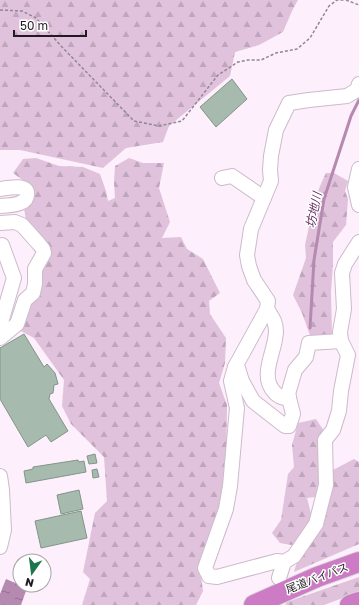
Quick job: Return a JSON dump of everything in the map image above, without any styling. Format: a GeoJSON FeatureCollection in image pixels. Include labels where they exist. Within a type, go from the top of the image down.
{"type":"FeatureCollection","features":[{"type":"Feature","properties":{"kind":"highway","name":"尾道バイパス"},"geometry":{"type":"LineString","coordinates":[[254,605],[310,580],[359,562]]}},
{"type":"Feature","properties":{"kind":"highway"},"geometry":{"type":"LineString","coordinates":[[350,605],[359,602]]}},
{"type":"Feature","properties":{"kind":"street"},"geometry":{"type":"LineString","coordinates":[[359,84],[357,90],[347,96],[289,103],[276,130],[271,156],[271,181],[252,229],[247,255],[254,280],[268,301],[267,309],[235,367],[231,381],[237,408],[230,486],[226,509],[205,568],[209,576],[217,577],[277,561],[284,562],[294,556],[316,524],[326,486],[326,440],[332,430],[339,411],[348,355],[341,341],[340,332],[344,309],[342,273],[345,264],[359,242]]}},
{"type":"Feature","properties":{"kind":"street"},"geometry":{"type":"LineString","coordinates":[[359,169],[355,187],[359,206]]}},
{"type":"Feature","properties":{"kind":"street"},"geometry":{"type":"LineString","coordinates":[[222,178],[232,176],[264,198]]}},
{"type":"Feature","properties":{"kind":"street"},"geometry":{"type":"LineString","coordinates":[[0,189],[25,188],[27,195],[26,200],[21,203],[0,206]]}},
{"type":"Feature","properties":{"kind":"street"},"geometry":{"type":"LineString","coordinates":[[0,223],[16,222],[22,225],[43,249],[44,253],[35,269],[35,284],[33,293],[25,300],[17,324],[1,333]]}},
{"type":"Feature","properties":{"kind":"street"},"geometry":{"type":"LineString","coordinates":[[1,333],[14,278],[2,245]]}},
{"type":"Feature","properties":{"kind":"street"},"geometry":{"type":"LineString","coordinates":[[267,309],[275,320],[276,332],[273,353],[268,366],[268,379],[272,390],[280,397],[285,399],[289,398]]}},
{"type":"Feature","properties":{"kind":"street"},"geometry":{"type":"LineString","coordinates":[[235,367],[238,368],[242,381],[253,401],[285,426],[289,426],[293,414],[288,394],[295,370],[306,357],[309,343],[341,341]]}},
{"type":"Feature","properties":{"kind":"street"},"geometry":{"type":"LineString","coordinates":[[0,476],[4,530],[0,547]]}},
{"type":"Feature","properties":{"kind":"street"},"geometry":{"type":"LineString","coordinates":[[279,578],[284,562]]}},
{"type":"Feature","properties":{"kind":"path"},"geometry":{"type":"LineString","coordinates":[[0,10],[22,11],[36,18],[134,122],[159,126],[182,121],[218,75],[238,62],[261,60],[276,53],[297,49],[310,38],[329,6],[337,0],[345,0],[359,5]]}},
{"type":"Feature","properties":{"kind":"green space"},"geometry":{"type":"Polygon","coordinates":[[[0,0],[298,0],[283,32],[259,45],[235,52],[230,76],[169,126],[163,142],[126,148],[103,168],[20,150],[0,150],[0,0]]]}},
{"type":"Feature","properties":{"kind":"green space"},"geometry":{"type":"Polygon","coordinates":[[[36,158],[59,166],[83,167],[100,174],[108,201],[115,198],[115,166],[129,158],[143,163],[164,163],[159,188],[170,222],[162,238],[181,237],[187,249],[203,259],[220,293],[209,301],[210,314],[226,338],[225,363],[219,383],[227,405],[226,476],[220,513],[200,568],[203,591],[196,605],[82,605],[90,579],[83,572],[95,513],[107,501],[104,457],[71,424],[62,406],[64,380],[34,338],[17,329],[43,254],[28,231],[21,192],[24,181],[13,173],[23,159],[36,158]]]}},
{"type":"Feature","properties":{"kind":"green space"},"geometry":{"type":"Polygon","coordinates":[[[326,173],[334,173],[348,181],[345,191],[348,199],[346,225],[333,242],[331,292],[332,336],[312,341],[302,313],[293,295],[306,258],[305,245],[310,222],[316,218],[317,195],[326,173]]]}},
{"type":"Feature","properties":{"kind":"green space"},"geometry":{"type":"Polygon","coordinates":[[[316,419],[324,431],[324,470],[316,497],[307,498],[312,518],[297,546],[280,543],[272,533],[281,520],[288,474],[294,467],[292,445],[298,423],[316,419]]]}},
{"type":"Feature","properties":{"kind":"green space"},"geometry":{"type":"Polygon","coordinates":[[[354,459],[359,462],[359,544],[294,572],[302,553],[324,526],[320,520],[333,470],[354,459]]]}},
{"type":"Feature","properties":{"kind":"green space"},"geometry":{"type":"Polygon","coordinates":[[[359,577],[359,592],[324,605],[285,605],[287,602],[359,577]]]}},
{"type":"Feature","properties":{"kind":"water"},"geometry":{"type":"Polygon","coordinates":[[[6,579],[12,582],[12,593],[25,593],[21,605],[0,605],[0,594],[6,579]]]}},
{"type":"Feature","properties":{"kind":"building"},"geometry":{"type":"Polygon","coordinates":[[[232,79],[247,99],[216,127],[200,107],[232,79]]]}},
{"type":"Feature","properties":{"kind":"building"},"geometry":{"type":"Polygon","coordinates":[[[24,334],[44,367],[47,364],[55,373],[58,384],[54,385],[53,393],[50,394],[49,399],[68,431],[51,442],[46,435],[28,447],[0,399],[0,348],[24,334]]]}},
{"type":"Feature","properties":{"kind":"building"},"geometry":{"type":"Polygon","coordinates":[[[95,454],[97,463],[89,464],[87,456],[95,454]]]}},
{"type":"Feature","properties":{"kind":"building"},"geometry":{"type":"Polygon","coordinates":[[[78,460],[79,462],[84,461],[86,472],[26,483],[24,471],[33,469],[33,467],[78,460]]]}},
{"type":"Feature","properties":{"kind":"building"},"geometry":{"type":"Polygon","coordinates":[[[97,469],[99,477],[93,478],[92,470],[97,469]]]}},
{"type":"Feature","properties":{"kind":"building"},"geometry":{"type":"Polygon","coordinates":[[[79,490],[83,509],[61,514],[57,495],[79,490]]]}},
{"type":"Feature","properties":{"kind":"building"},"geometry":{"type":"Polygon","coordinates":[[[81,511],[87,538],[41,548],[35,521],[81,511]]]}},
{"type":"Feature","properties":{"kind":"waterway","name":"坊地川"},"geometry":{"type":"LineString","coordinates":[[310,328],[314,260],[324,199],[351,116],[359,100]]}}]}
